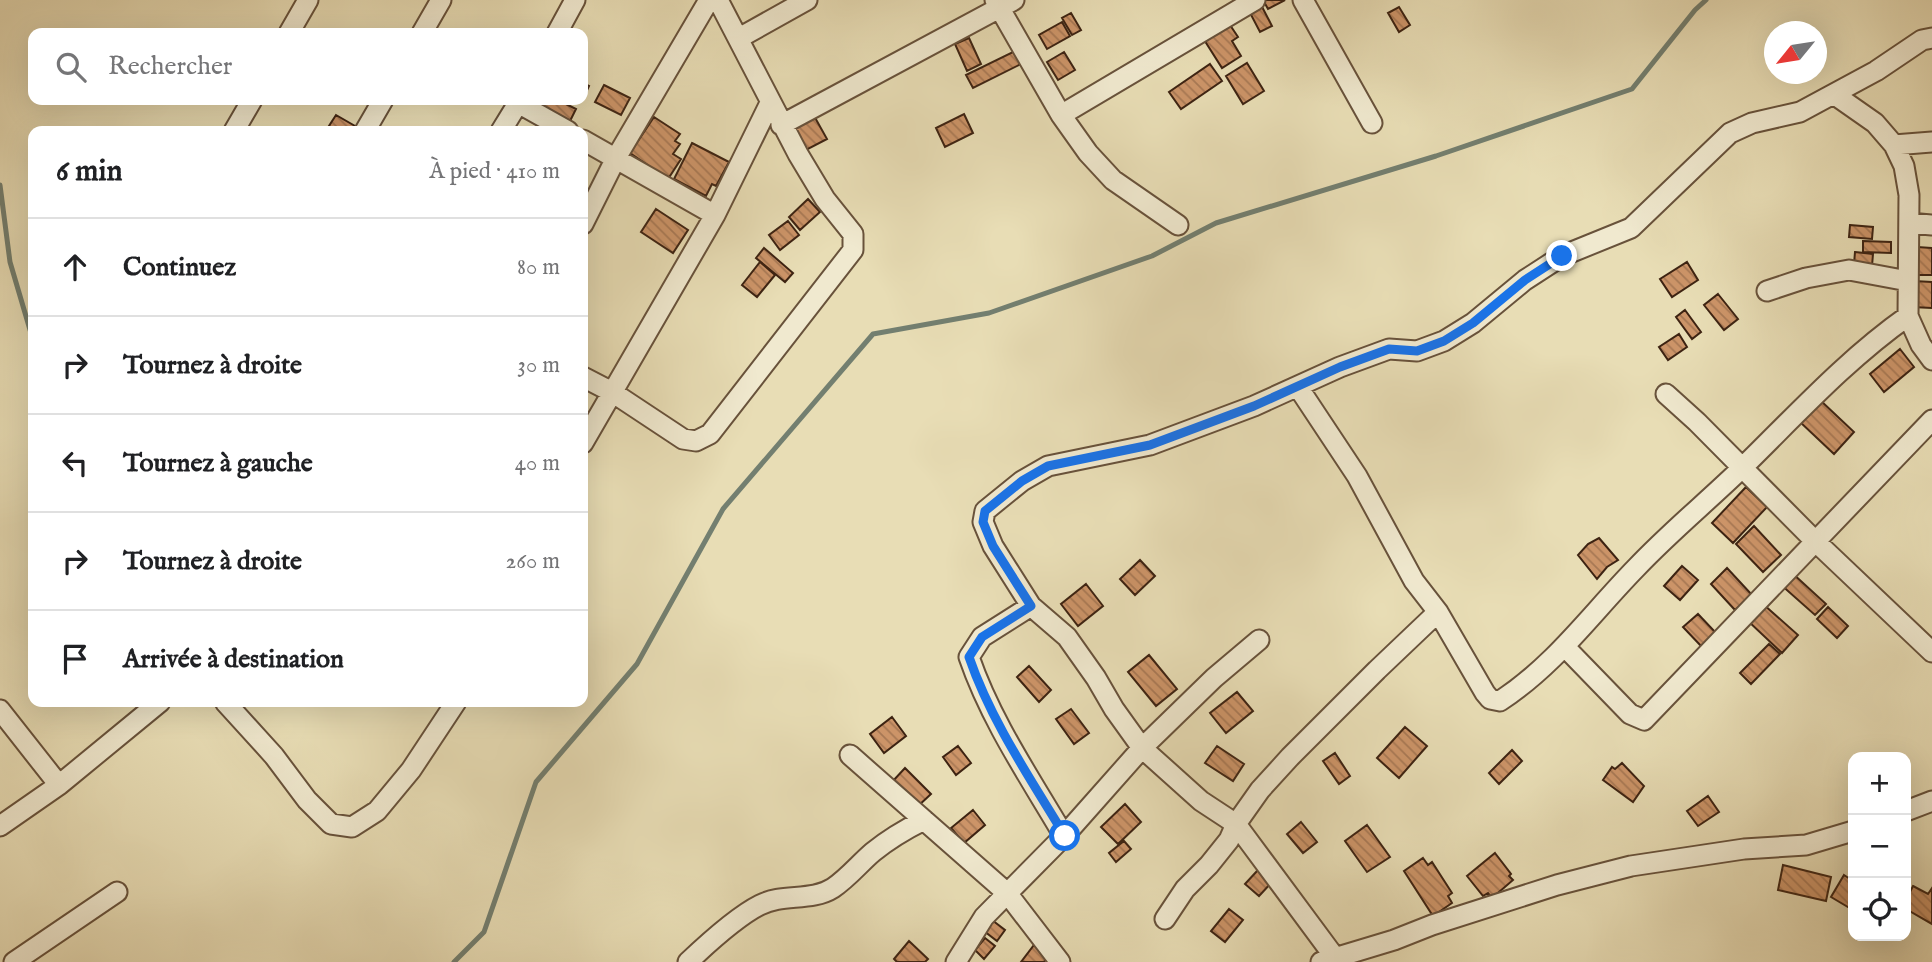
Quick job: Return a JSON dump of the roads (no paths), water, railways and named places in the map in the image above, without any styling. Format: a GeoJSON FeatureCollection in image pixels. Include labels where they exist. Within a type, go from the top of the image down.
{"type":"FeatureCollection","features":[{"type":"Feature","properties":{"kind":"street"},"geometry":{"type":"LineString","coordinates":[[292,28],[308,0]]}},
{"type":"Feature","properties":{"kind":"street"},"geometry":{"type":"LineString","coordinates":[[425,28],[441,0]]}},
{"type":"Feature","properties":{"kind":"street"},"geometry":{"type":"LineString","coordinates":[[560,28],[575,0]]}},
{"type":"Feature","properties":{"kind":"street"},"geometry":{"type":"LineString","coordinates":[[588,215],[616,158],[709,0]]}},
{"type":"Feature","properties":{"kind":"street"},"geometry":{"type":"LineString","coordinates":[[588,380],[612,392],[683,439],[696,441],[710,434],[853,250],[853,234],[825,199],[781,125],[718,0]]}},
{"type":"Feature","properties":{"kind":"street"},"geometry":{"type":"LineString","coordinates":[[738,38],[807,0]]}},
{"type":"Feature","properties":{"kind":"street"},"geometry":{"type":"LineString","coordinates":[[1061,116],[1255,0]]}},
{"type":"Feature","properties":{"kind":"street"},"geometry":{"type":"LineString","coordinates":[[1303,0],[1372,123]]}},
{"type":"Feature","properties":{"kind":"street"},"geometry":{"type":"LineString","coordinates":[[781,125],[953,34],[1002,3],[1061,116],[1088,153],[1113,180],[1178,225]]}},
{"type":"Feature","properties":{"kind":"street"},"geometry":{"type":"LineString","coordinates":[[1848,832],[1806,845],[1744,849],[1631,866],[1557,885],[1329,960],[1236,824],[1201,801],[1142,748],[1114,709],[1096,677],[1066,638],[1031,606],[993,546],[983,522],[985,511],[1022,481],[1048,466],[1150,445],[1254,406],[1340,367],[1389,349],[1417,351],[1444,341],[1473,323],[1525,280],[1562,256],[1631,228],[1730,133],[1752,123],[1800,112],[1835,95],[1922,40],[1932,38]]}},
{"type":"Feature","properties":{"kind":"street"},"geometry":{"type":"LineString","coordinates":[[1835,95],[1875,123],[1894,145],[1904,166],[1909,195],[1908,316],[1920,345],[1932,360]]}},
{"type":"Feature","properties":{"kind":"street"},"geometry":{"type":"LineString","coordinates":[[588,434],[715,215],[770,103]]}},
{"type":"Feature","properties":{"kind":"street"},"geometry":{"type":"LineString","coordinates":[[240,126],[250,105]]}},
{"type":"Feature","properties":{"kind":"street"},"geometry":{"type":"LineString","coordinates":[[368,126],[380,105]]}},
{"type":"Feature","properties":{"kind":"street"},"geometry":{"type":"LineString","coordinates":[[504,126],[517,105]]}},
{"type":"Feature","properties":{"kind":"street"},"geometry":{"type":"LineString","coordinates":[[526,105],[560,126]]}},
{"type":"Feature","properties":{"kind":"street"},"geometry":{"type":"LineString","coordinates":[[1894,145],[1932,142]]}},
{"type":"Feature","properties":{"kind":"street"},"geometry":{"type":"LineString","coordinates":[[588,143],[715,215]]}},
{"type":"Feature","properties":{"kind":"street"},"geometry":{"type":"LineString","coordinates":[[1909,222],[1932,225]]}},
{"type":"Feature","properties":{"kind":"street"},"geometry":{"type":"LineString","coordinates":[[1767,292],[1806,278],[1849,270],[1908,281]]}},
{"type":"Feature","properties":{"kind":"street"},"geometry":{"type":"LineString","coordinates":[[1298,387],[1357,476],[1415,581],[1438,612],[1485,693],[1490,699],[1500,701],[1566,647],[1634,569],[1865,348],[1908,316]]}},
{"type":"Feature","properties":{"kind":"street"},"geometry":{"type":"LineString","coordinates":[[1666,394],[1932,652]]}},
{"type":"Feature","properties":{"kind":"street"},"geometry":{"type":"LineString","coordinates":[[1566,647],[1630,714],[1644,720],[1932,420]]}},
{"type":"Feature","properties":{"kind":"street"},"geometry":{"type":"LineString","coordinates":[[1031,606],[982,637],[969,657],[977,681],[1013,751],[1065,836]]}},
{"type":"Feature","properties":{"kind":"street"},"geometry":{"type":"LineString","coordinates":[[1165,919],[1185,890],[1229,840],[1236,824],[1260,790],[1377,670],[1438,612]]}},
{"type":"Feature","properties":{"kind":"street"},"geometry":{"type":"LineString","coordinates":[[956,962],[984,917],[1065,836],[1142,748],[1213,678],[1259,640]]}},
{"type":"Feature","properties":{"kind":"street"},"geometry":{"type":"LineString","coordinates":[[0,826],[59,785],[154,707]]}},
{"type":"Feature","properties":{"kind":"street"},"geometry":{"type":"LineString","coordinates":[[230,707],[274,756],[307,800],[331,824],[352,827],[377,811],[411,770],[453,707]]}},
{"type":"Feature","properties":{"kind":"street"},"geometry":{"type":"LineString","coordinates":[[0,710],[59,785]]}},
{"type":"Feature","properties":{"kind":"street"},"geometry":{"type":"LineString","coordinates":[[850,755],[1007,893],[1060,962]]}},
{"type":"Feature","properties":{"kind":"street"},"geometry":{"type":"LineString","coordinates":[[1911,809],[1932,801]]}},
{"type":"Feature","properties":{"kind":"street"},"geometry":{"type":"LineString","coordinates":[[688,962],[713,939],[760,905],[785,898],[815,896],[833,888],[874,851],[903,830],[924,820]]}},
{"type":"Feature","properties":{"kind":"street"},"geometry":{"type":"LineString","coordinates":[[14,962],[117,892]]}},
{"type":"Feature","properties":{"kind":"waterway"},"geometry":{"type":"LineString","coordinates":[[454,962],[484,932],[536,782],[637,664],[723,509],[873,334],[989,313],[1152,256],[1216,223],[1436,156],[1632,89],[1706,0]]}},
{"type":"Feature","properties":{"kind":"waterway"},"geometry":{"type":"LineString","coordinates":[[0,185],[10,262],[28,323]]}}]}
